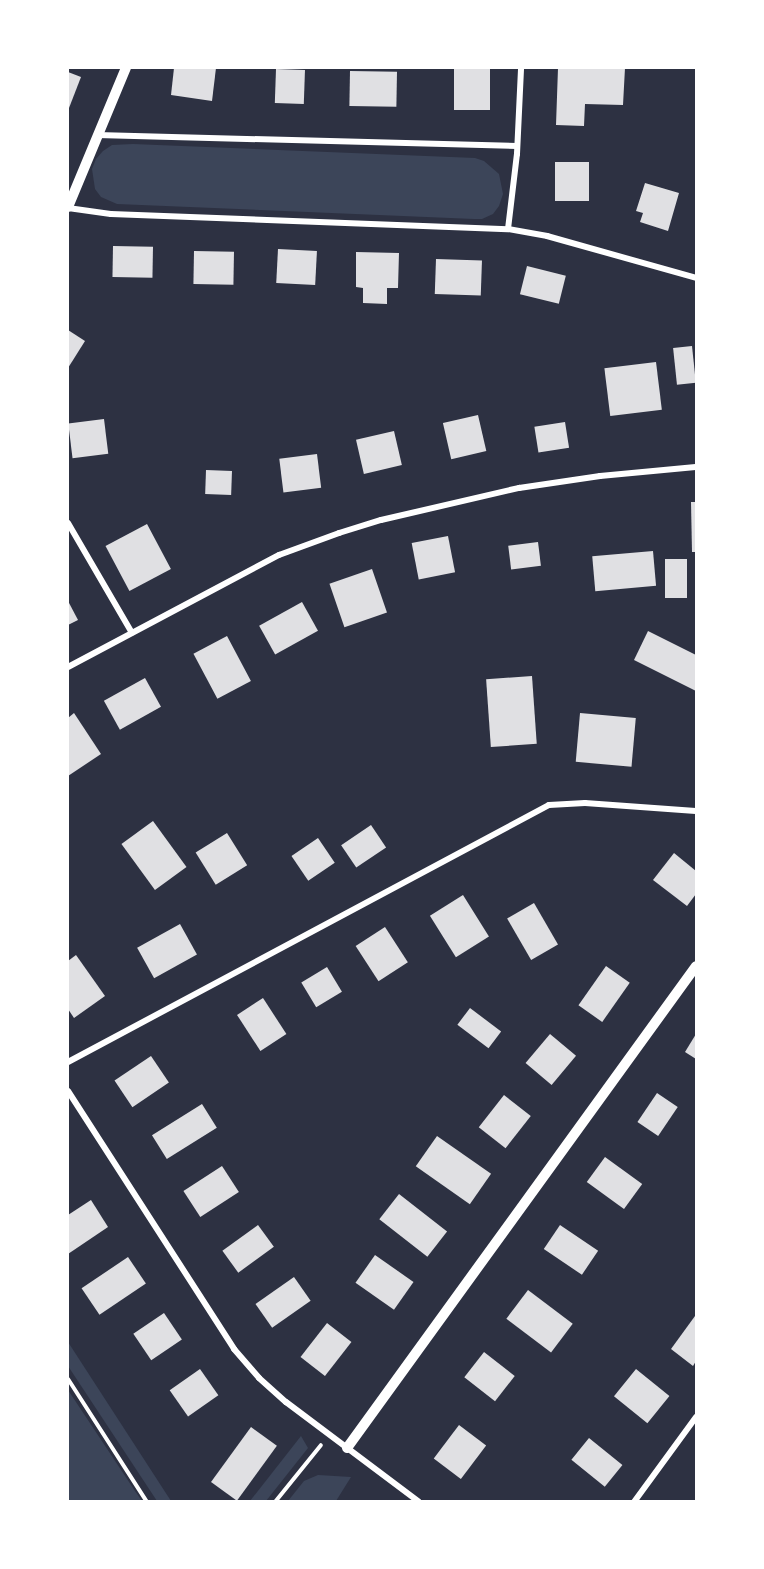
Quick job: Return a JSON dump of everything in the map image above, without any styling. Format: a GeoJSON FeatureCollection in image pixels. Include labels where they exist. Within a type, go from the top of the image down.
{"type":"FeatureCollection","features":[{"type":"Feature","properties":{"kind":"street"},"geometry":{"type":"LineString","coordinates":[[126,68],[68,208],[111,214],[508,229],[547,236],[696,278]]}},
{"type":"Feature","properties":{"kind":"street"},"geometry":{"type":"LineString","coordinates":[[508,229],[518,146],[521,68]]}},
{"type":"Feature","properties":{"kind":"street"},"geometry":{"type":"LineString","coordinates":[[97,135],[518,146]]}},
{"type":"Feature","properties":{"kind":"street"},"geometry":{"type":"LineString","coordinates":[[68,667],[279,555],[381,520],[519,488],[600,476],[696,467]]}},
{"type":"Feature","properties":{"kind":"street"},"geometry":{"type":"LineString","coordinates":[[68,524],[132,633]]}},
{"type":"Feature","properties":{"kind":"street"},"geometry":{"type":"LineString","coordinates":[[68,1062],[549,805],[585,803],[696,811]]}},
{"type":"Feature","properties":{"kind":"street"},"geometry":{"type":"LineString","coordinates":[[348,1448],[696,966]]}},
{"type":"Feature","properties":{"kind":"street"},"geometry":{"type":"LineString","coordinates":[[68,1091],[234,1349],[258,1377],[330,1436],[419,1502]]}},
{"type":"Feature","properties":{"kind":"street"},"geometry":{"type":"LineString","coordinates":[[634,1502],[696,1417]]}},
{"type":"Feature","properties":{"kind":"path"},"geometry":{"type":"LineString","coordinates":[[68,1379],[147,1502]]}},
{"type":"Feature","properties":{"kind":"path"},"geometry":{"type":"LineString","coordinates":[[275,1502],[306,1460],[330,1436]]}},
{"type":"Feature","properties":{"kind":"shaded area"},"geometry":{"type":"Polygon","coordinates":[[[112,145],[475,158],[484,161],[499,174],[503,194],[493,214],[482,219],[117,204],[101,197],[95,189],[92,169],[96,159],[112,145]]]}},
{"type":"Feature","properties":{"kind":"shaded area"},"geometry":{"type":"Polygon","coordinates":[[[68,1342],[171,1501],[157,1501],[68,1366],[68,1342]]]}},
{"type":"Feature","properties":{"kind":"shaded area"},"geometry":{"type":"Polygon","coordinates":[[[68,1390],[135,1491],[142,1501],[68,1501],[68,1390]]]}},
{"type":"Feature","properties":{"kind":"shaded area"},"geometry":{"type":"Polygon","coordinates":[[[301,1436],[308,1448],[266,1501],[250,1501],[301,1436]]]}},
{"type":"Feature","properties":{"kind":"shaded area"},"geometry":{"type":"Polygon","coordinates":[[[318,1475],[351,1477],[336,1501],[288,1501],[304,1481],[318,1475]]]}},
{"type":"Feature","properties":{"kind":"building"},"geometry":{"type":"Polygon","coordinates":[[[174,68],[216,68],[212,101],[171,95],[174,68]]]}},
{"type":"Feature","properties":{"kind":"building"},"geometry":{"type":"Polygon","coordinates":[[[454,68],[490,68],[490,110],[454,110],[454,68]]]}},
{"type":"Feature","properties":{"kind":"building"},"geometry":{"type":"Polygon","coordinates":[[[558,68],[625,68],[623,105],[585,104],[584,126],[556,125],[558,68]]]}},
{"type":"Feature","properties":{"kind":"building"},"geometry":{"type":"Polygon","coordinates":[[[276,69],[305,70],[304,104],[275,103],[276,69]]]}},
{"type":"Feature","properties":{"kind":"building"},"geometry":{"type":"Polygon","coordinates":[[[350,71],[397,72],[396,107],[349,106],[350,71]]]}},
{"type":"Feature","properties":{"kind":"building"},"geometry":{"type":"Polygon","coordinates":[[[68,72],[81,77],[69,108],[68,107],[68,72]]]}},
{"type":"Feature","properties":{"kind":"building"},"geometry":{"type":"Polygon","coordinates":[[[555,162],[589,162],[589,201],[555,201],[555,162]]]}},
{"type":"Feature","properties":{"kind":"building"},"geometry":{"type":"Polygon","coordinates":[[[645,183],[679,193],[668,231],[640,222],[643,213],[636,211],[645,183]]]}},
{"type":"Feature","properties":{"kind":"building"},"geometry":{"type":"Polygon","coordinates":[[[113,246],[153,247],[152,278],[112,277],[113,246]]]}},
{"type":"Feature","properties":{"kind":"building"},"geometry":{"type":"Polygon","coordinates":[[[278,249],[317,251],[315,285],[276,283],[278,249]]]}},
{"type":"Feature","properties":{"kind":"building"},"geometry":{"type":"Polygon","coordinates":[[[194,251],[234,252],[233,285],[193,284],[194,251]]]}},
{"type":"Feature","properties":{"kind":"building"},"geometry":{"type":"Polygon","coordinates":[[[356,252],[399,253],[398,288],[387,288],[387,304],[363,303],[363,288],[356,287],[356,252]]]}},
{"type":"Feature","properties":{"kind":"building"},"geometry":{"type":"Polygon","coordinates":[[[436,259],[482,261],[481,296],[435,294],[436,259]]]}},
{"type":"Feature","properties":{"kind":"building"},"geometry":{"type":"Polygon","coordinates":[[[527,266],[566,276],[559,304],[520,294],[527,266]]]}},
{"type":"Feature","properties":{"kind":"building"},"geometry":{"type":"Polygon","coordinates":[[[68,330],[85,341],[68,368],[68,330]]]}},
{"type":"Feature","properties":{"kind":"building"},"geometry":{"type":"Polygon","coordinates":[[[692,346],[696,383],[677,385],[673,348],[692,346]]]}},
{"type":"Feature","properties":{"kind":"building"},"geometry":{"type":"Polygon","coordinates":[[[656,362],[662,410],[610,416],[604,368],[656,362]]]}},
{"type":"Feature","properties":{"kind":"building"},"geometry":{"type":"Polygon","coordinates":[[[478,415],[486,451],[451,459],[443,423],[478,415]]]}},
{"type":"Feature","properties":{"kind":"building"},"geometry":{"type":"Polygon","coordinates":[[[104,419],[108,454],[73,458],[68,423],[104,419]]]}},
{"type":"Feature","properties":{"kind":"building"},"geometry":{"type":"Polygon","coordinates":[[[565,422],[569,448],[538,453],[534,427],[565,422]]]}},
{"type":"Feature","properties":{"kind":"building"},"geometry":{"type":"Polygon","coordinates":[[[394,431],[402,465],[364,474],[356,440],[394,431]]]}},
{"type":"Feature","properties":{"kind":"building"},"geometry":{"type":"Polygon","coordinates":[[[317,454],[321,488],[283,492],[279,459],[317,454]]]}},
{"type":"Feature","properties":{"kind":"building"},"geometry":{"type":"Polygon","coordinates":[[[206,470],[232,471],[231,495],[205,494],[206,470]]]}},
{"type":"Feature","properties":{"kind":"building"},"geometry":{"type":"Polygon","coordinates":[[[691,502],[696,502],[696,552],[692,552],[691,502]]]}},
{"type":"Feature","properties":{"kind":"building"},"geometry":{"type":"Polygon","coordinates":[[[147,524],[171,569],[129,591],[106,546],[147,524]]]}},
{"type":"Feature","properties":{"kind":"building"},"geometry":{"type":"Polygon","coordinates":[[[448,536],[455,572],[419,579],[412,543],[448,536]]]}},
{"type":"Feature","properties":{"kind":"building"},"geometry":{"type":"Polygon","coordinates":[[[538,542],[541,566],[511,569],[508,546],[538,542]]]}},
{"type":"Feature","properties":{"kind":"building"},"geometry":{"type":"Polygon","coordinates":[[[653,551],[656,586],[595,591],[592,556],[653,551]]]}},
{"type":"Feature","properties":{"kind":"building"},"geometry":{"type":"Polygon","coordinates":[[[665,559],[687,559],[687,598],[665,598],[665,559]]]}},
{"type":"Feature","properties":{"kind":"building"},"geometry":{"type":"Polygon","coordinates":[[[372,569],[387,612],[344,627],[329,584],[372,569]]]}},
{"type":"Feature","properties":{"kind":"building"},"geometry":{"type":"Polygon","coordinates":[[[68,601],[78,620],[68,625],[68,601]]]}},
{"type":"Feature","properties":{"kind":"building"},"geometry":{"type":"Polygon","coordinates":[[[302,602],[318,631],[275,655],[259,626],[302,602]]]}},
{"type":"Feature","properties":{"kind":"building"},"geometry":{"type":"Polygon","coordinates":[[[648,631],[696,655],[696,691],[634,660],[648,631]]]}},
{"type":"Feature","properties":{"kind":"building"},"geometry":{"type":"Polygon","coordinates":[[[227,636],[251,681],[217,699],[193,654],[227,636]]]}},
{"type":"Feature","properties":{"kind":"building"},"geometry":{"type":"Polygon","coordinates":[[[532,676],[537,744],[491,747],[486,679],[532,676]]]}},
{"type":"Feature","properties":{"kind":"building"},"geometry":{"type":"Polygon","coordinates":[[[145,678],[161,707],[120,730],[104,701],[145,678]]]}},
{"type":"Feature","properties":{"kind":"building"},"geometry":{"type":"Polygon","coordinates":[[[74,713],[101,754],[68,776],[68,718],[74,713]]]}},
{"type":"Feature","properties":{"kind":"building"},"geometry":{"type":"Polygon","coordinates":[[[580,713],[636,718],[632,767],[576,762],[580,713]]]}},
{"type":"Feature","properties":{"kind":"building"},"geometry":{"type":"Polygon","coordinates":[[[153,821],[187,867],[155,890],[121,844],[153,821]]]}},
{"type":"Feature","properties":{"kind":"building"},"geometry":{"type":"Polygon","coordinates":[[[371,825],[386,847],[356,868],[341,845],[371,825]]]}},
{"type":"Feature","properties":{"kind":"building"},"geometry":{"type":"Polygon","coordinates":[[[227,833],[247,865],[216,885],[196,853],[227,833]]]}},
{"type":"Feature","properties":{"kind":"building"},"geometry":{"type":"Polygon","coordinates":[[[318,838],[335,863],[308,881],[291,856],[318,838]]]}},
{"type":"Feature","properties":{"kind":"building"},"geometry":{"type":"Polygon","coordinates":[[[674,853],[696,871],[696,894],[687,906],[653,880],[674,853]]]}},
{"type":"Feature","properties":{"kind":"building"},"geometry":{"type":"Polygon","coordinates":[[[463,895],[489,937],[456,957],[430,916],[463,895]]]}},
{"type":"Feature","properties":{"kind":"building"},"geometry":{"type":"Polygon","coordinates":[[[534,903],[558,945],[531,960],[507,918],[534,903]]]}},
{"type":"Feature","properties":{"kind":"building"},"geometry":{"type":"Polygon","coordinates":[[[180,924],[197,955],[154,978],[137,948],[180,924]]]}},
{"type":"Feature","properties":{"kind":"building"},"geometry":{"type":"Polygon","coordinates":[[[385,927],[408,962],[379,981],[356,946],[385,927]]]}},
{"type":"Feature","properties":{"kind":"building"},"geometry":{"type":"Polygon","coordinates":[[[76,955],[105,996],[74,1018],[68,1009],[68,961],[76,955]]]}},
{"type":"Feature","properties":{"kind":"building"},"geometry":{"type":"Polygon","coordinates":[[[606,966],[630,983],[602,1022],[578,1005],[606,966]]]}},
{"type":"Feature","properties":{"kind":"building"},"geometry":{"type":"Polygon","coordinates":[[[327,967],[342,992],[316,1007],[301,982],[327,967]]]}},
{"type":"Feature","properties":{"kind":"building"},"geometry":{"type":"Polygon","coordinates":[[[263,998],[286,1034],[260,1051],[237,1015],[263,998]]]}},
{"type":"Feature","properties":{"kind":"building"},"geometry":{"type":"Polygon","coordinates":[[[470,1008],[501,1031],[489,1048],[457,1025],[470,1008]]]}},
{"type":"Feature","properties":{"kind":"building"},"geometry":{"type":"Polygon","coordinates":[[[550,1034],[576,1056],[552,1085],[526,1063],[550,1034]]]}},
{"type":"Feature","properties":{"kind":"building"},"geometry":{"type":"Polygon","coordinates":[[[696,1034],[696,1059],[685,1052],[696,1034]]]}},
{"type":"Feature","properties":{"kind":"building"},"geometry":{"type":"Polygon","coordinates":[[[151,1056],[169,1083],[132,1107],[115,1081],[151,1056]]]}},
{"type":"Feature","properties":{"kind":"building"},"geometry":{"type":"Polygon","coordinates":[[[657,1093],[678,1107],[658,1136],[637,1122],[657,1093]]]}},
{"type":"Feature","properties":{"kind":"building"},"geometry":{"type":"Polygon","coordinates":[[[504,1095],[531,1116],[506,1148],[479,1127],[504,1095]]]}},
{"type":"Feature","properties":{"kind":"building"},"geometry":{"type":"Polygon","coordinates":[[[202,1104],[217,1128],[167,1159],[152,1135],[202,1104]]]}},
{"type":"Feature","properties":{"kind":"building"},"geometry":{"type":"Polygon","coordinates":[[[437,1136],[491,1174],[470,1204],[416,1166],[437,1136]]]}},
{"type":"Feature","properties":{"kind":"building"},"geometry":{"type":"Polygon","coordinates":[[[605,1157],[642,1184],[624,1209],[587,1182],[605,1157]]]}},
{"type":"Feature","properties":{"kind":"building"},"geometry":{"type":"Polygon","coordinates":[[[222,1166],[239,1192],[200,1217],[183,1191],[222,1166]]]}},
{"type":"Feature","properties":{"kind":"building"},"geometry":{"type":"Polygon","coordinates":[[[399,1194],[447,1232],[427,1257],[379,1219],[399,1194]]]}},
{"type":"Feature","properties":{"kind":"building"},"geometry":{"type":"Polygon","coordinates":[[[91,1200],[108,1227],[68,1254],[68,1215],[91,1200]]]}},
{"type":"Feature","properties":{"kind":"building"},"geometry":{"type":"Polygon","coordinates":[[[258,1225],[274,1247],[238,1273],[222,1251],[258,1225]]]}},
{"type":"Feature","properties":{"kind":"building"},"geometry":{"type":"Polygon","coordinates":[[[560,1225],[598,1251],[582,1275],[544,1249],[560,1225]]]}},
{"type":"Feature","properties":{"kind":"building"},"geometry":{"type":"Polygon","coordinates":[[[375,1255],[414,1282],[394,1310],[355,1283],[375,1255]]]}},
{"type":"Feature","properties":{"kind":"building"},"geometry":{"type":"Polygon","coordinates":[[[128,1257],[146,1284],[99,1315],[82,1288],[128,1257]]]}},
{"type":"Feature","properties":{"kind":"building"},"geometry":{"type":"Polygon","coordinates":[[[294,1277],[311,1301],[272,1328],[255,1304],[294,1277]]]}},
{"type":"Feature","properties":{"kind":"building"},"geometry":{"type":"Polygon","coordinates":[[[528,1290],[573,1324],[551,1352],[506,1319],[528,1290]]]}},
{"type":"Feature","properties":{"kind":"building"},"geometry":{"type":"Polygon","coordinates":[[[164,1313],[182,1340],[151,1360],[133,1334],[164,1313]]]}},
{"type":"Feature","properties":{"kind":"building"},"geometry":{"type":"Polygon","coordinates":[[[695,1316],[696,1361],[693,1366],[671,1349],[695,1316]]]}},
{"type":"Feature","properties":{"kind":"building"},"geometry":{"type":"Polygon","coordinates":[[[327,1323],[351,1342],[325,1376],[301,1357],[327,1323]]]}},
{"type":"Feature","properties":{"kind":"building"},"geometry":{"type":"Polygon","coordinates":[[[484,1352],[515,1376],[495,1401],[464,1377],[484,1352]]]}},
{"type":"Feature","properties":{"kind":"building"},"geometry":{"type":"Polygon","coordinates":[[[200,1369],[218,1395],[188,1416],[170,1390],[200,1369]]]}},
{"type":"Feature","properties":{"kind":"building"},"geometry":{"type":"Polygon","coordinates":[[[636,1369],[669,1396],[647,1423],[614,1396],[636,1369]]]}},
{"type":"Feature","properties":{"kind":"building"},"geometry":{"type":"Polygon","coordinates":[[[459,1425],[486,1445],[461,1479],[434,1459],[459,1425]]]}},
{"type":"Feature","properties":{"kind":"building"},"geometry":{"type":"Polygon","coordinates":[[[251,1427],[277,1446],[237,1501],[211,1482],[251,1427]]]}},
{"type":"Feature","properties":{"kind":"building"},"geometry":{"type":"Polygon","coordinates":[[[589,1438],[622,1465],[605,1487],[571,1460],[589,1438]]]}}]}
